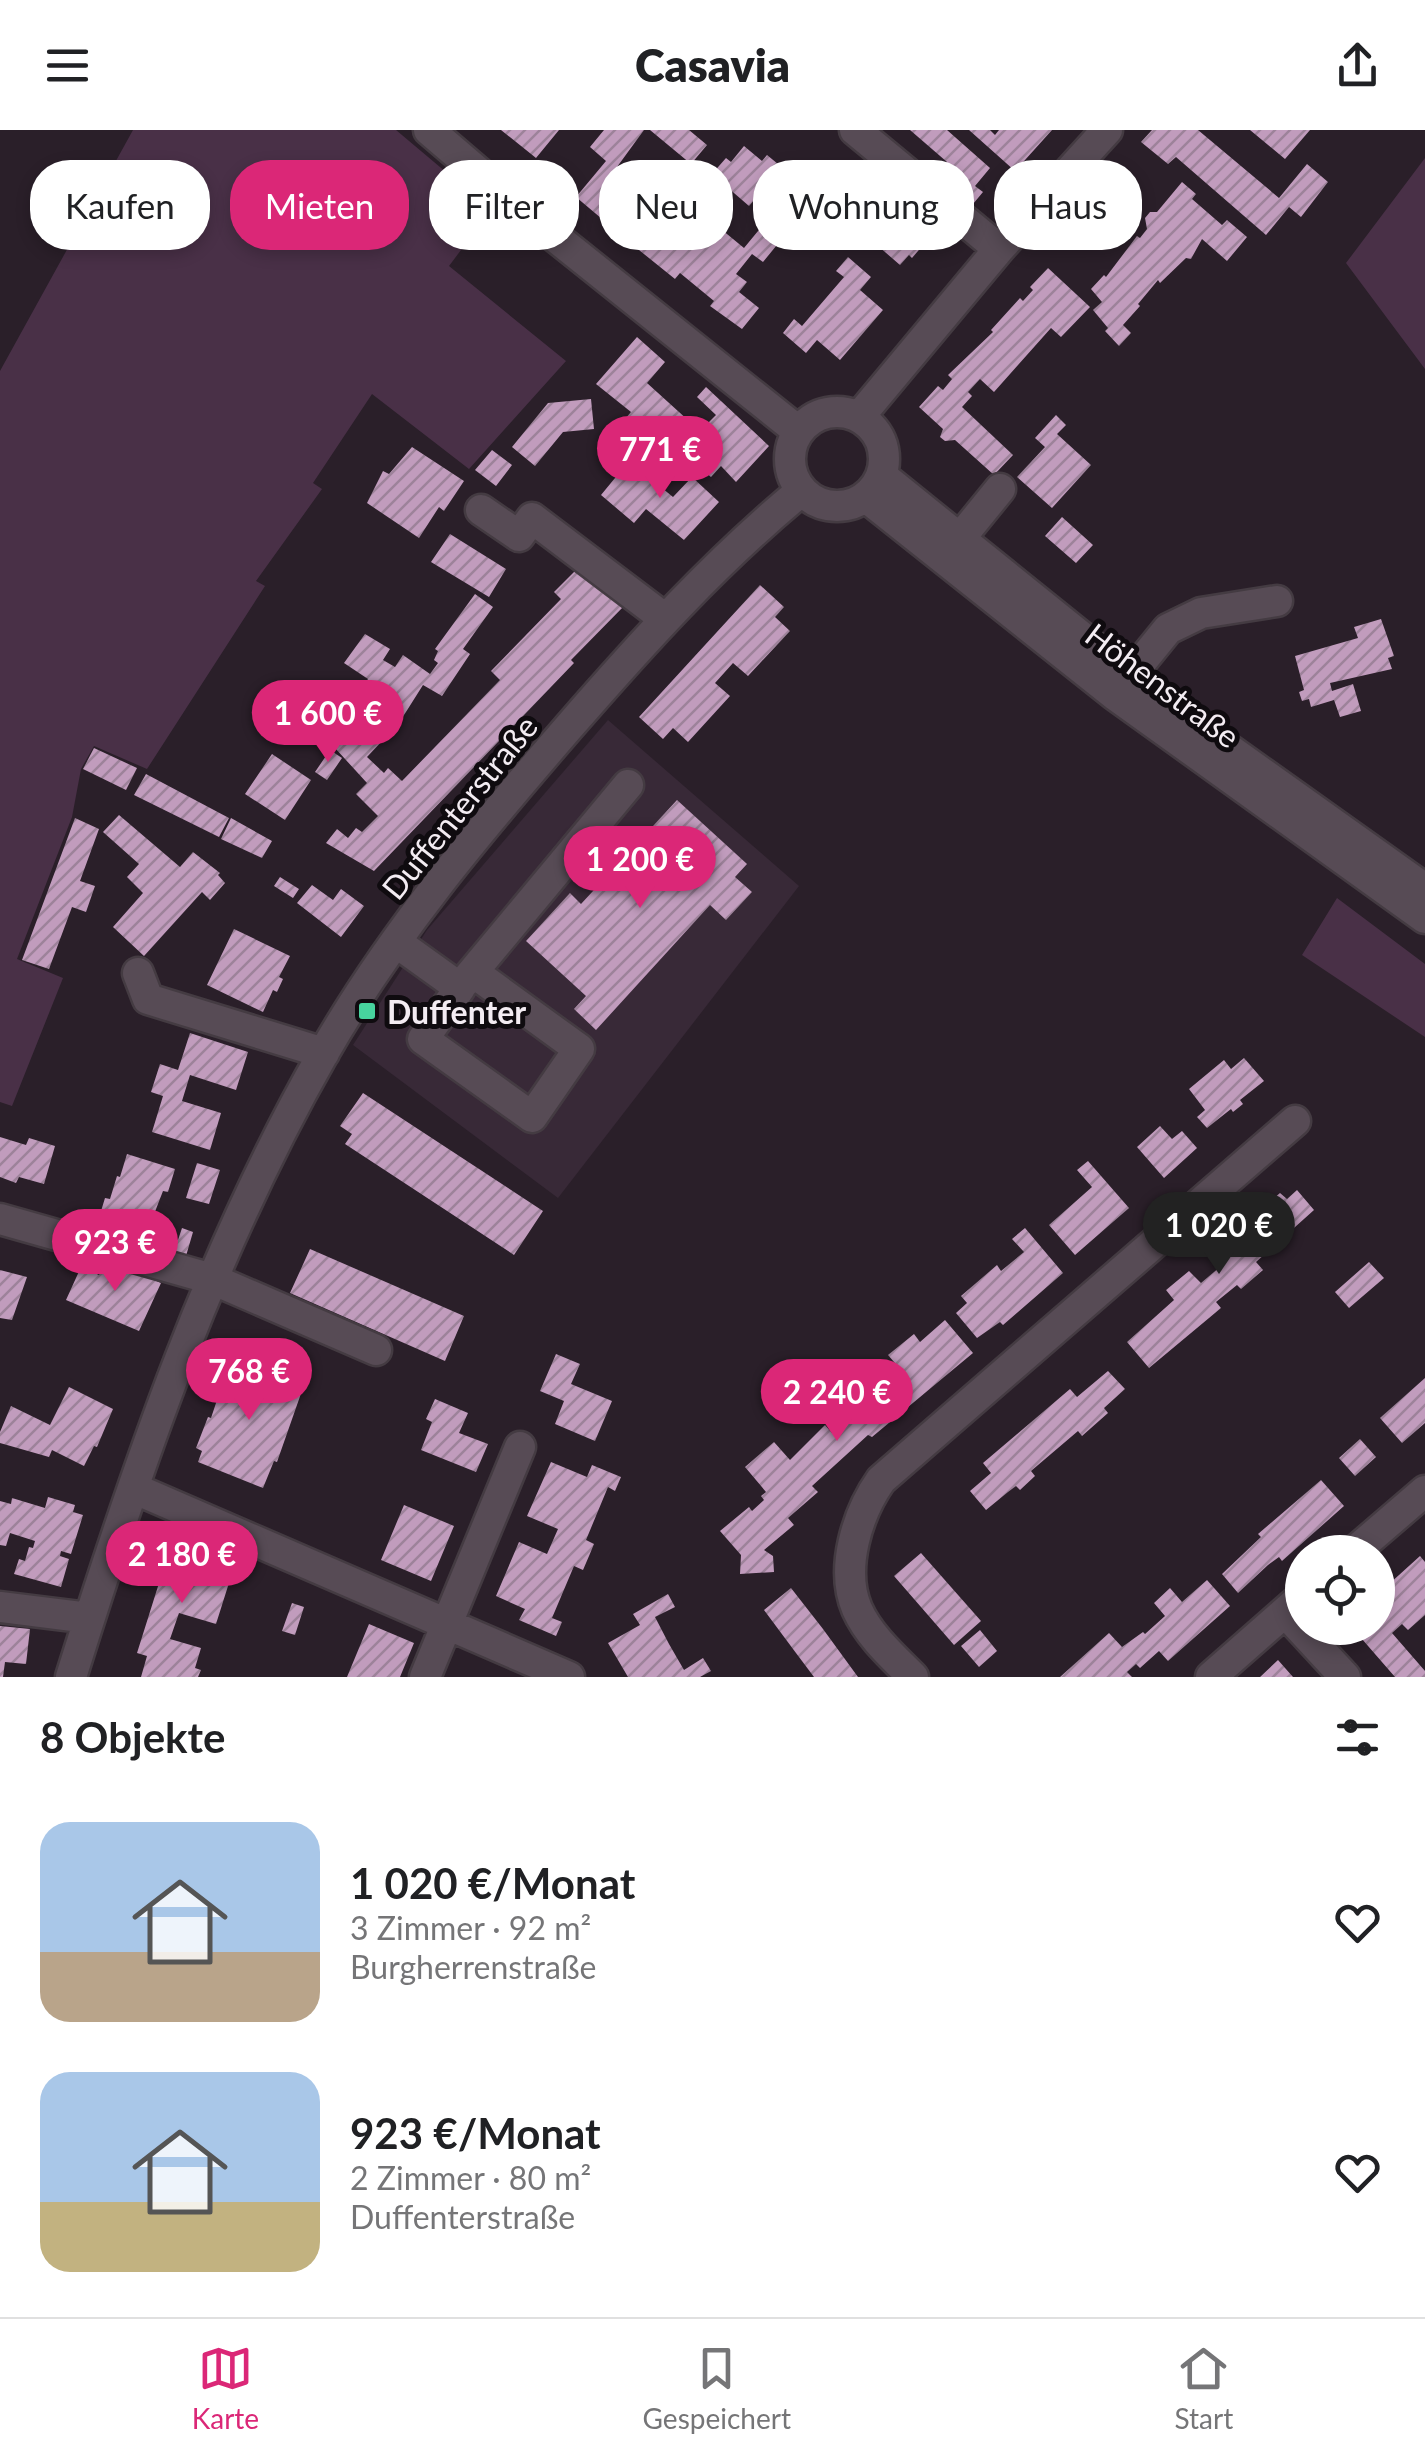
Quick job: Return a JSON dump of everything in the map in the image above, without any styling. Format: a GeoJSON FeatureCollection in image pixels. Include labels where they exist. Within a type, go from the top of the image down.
{"type":"FeatureCollection","features":[{"type":"Feature","properties":{"kind":"street"},"geometry":{"type":"LineString","coordinates":[[855,130],[994,245]]}},
{"type":"Feature","properties":{"kind":"street"},"geometry":{"type":"LineString","coordinates":[[1080,160],[1107,130]]}},
{"type":"Feature","properties":{"kind":"street"},"geometry":{"type":"LineString","coordinates":[[435,132],[539,224],[798,431]]}},
{"type":"Feature","properties":{"kind":"street"},"geometry":{"type":"LineString","coordinates":[[859,417],[998,250]]}},
{"type":"Feature","properties":{"kind":"street"},"geometry":{"type":"LineString","coordinates":[[843,412],[859,417],[882,442],[884,459],[874,487],[839,507],[812,500],[801,492],[791,472],[790,450],[798,431],[826,413],[843,412]]}},
{"type":"Feature","properties":{"kind":"street","name":"Höhenstraße"},"geometry":{"type":"LineString","coordinates":[[874,487],[1122,686],[1425,918]]}},
{"type":"Feature","properties":{"kind":"street"},"geometry":{"type":"LineString","coordinates":[[951,548],[1000,490]]}},
{"type":"Feature","properties":{"kind":"street","name":"Duffenterstraße"},"geometry":{"type":"LineString","coordinates":[[71,1677],[189,1330],[257,1179],[324,1053],[396,942],[479,831],[664,618],[736,546],[801,492]]}},
{"type":"Feature","properties":{"kind":"street"},"geometry":{"type":"LineString","coordinates":[[481,510],[519,536],[532,518],[664,618]]}},
{"type":"Feature","properties":{"kind":"street"},"geometry":{"type":"LineString","coordinates":[[1122,686],[1168,628],[1201,613],[1277,601]]}},
{"type":"Feature","properties":{"kind":"street","name":"Höhenstraße"},"geometry":{"type":"LineString","coordinates":[[1122,686],[1425,889]]}},
{"type":"Feature","properties":{"kind":"street"},"geometry":{"type":"LineString","coordinates":[[396,942],[466,980],[579,1049],[532,1117],[423,1039],[466,980],[628,786]]}},
{"type":"Feature","properties":{"kind":"street"},"geometry":{"type":"LineString","coordinates":[[138,973],[148,999],[324,1053]]}},
{"type":"Feature","properties":{"kind":"street"},"geometry":{"type":"LineString","coordinates":[[913,1677],[890,1654],[856,1608],[851,1585],[852,1560],[867,1500],[881,1480],[1295,1121]]}},
{"type":"Feature","properties":{"kind":"street"},"geometry":{"type":"LineString","coordinates":[[0,1219],[212,1279],[376,1350]]}},
{"type":"Feature","properties":{"kind":"street"},"geometry":{"type":"LineString","coordinates":[[425,1677],[520,1447]]}},
{"type":"Feature","properties":{"kind":"street"},"geometry":{"type":"LineString","coordinates":[[133,1488],[569,1677]]}},
{"type":"Feature","properties":{"kind":"street"},"geometry":{"type":"LineString","coordinates":[[1374,1535],[1425,1491]]}},
{"type":"Feature","properties":{"kind":"street"},"geometry":{"type":"LineString","coordinates":[[0,1607],[90,1618]]}},
{"type":"Feature","properties":{"kind":"street"},"geometry":{"type":"LineString","coordinates":[[1210,1677],[1285,1612]]}},
{"type":"Feature","properties":{"kind":"street"},"geometry":{"type":"LineString","coordinates":[[1323,1645],[1345,1677]]}},
{"type":"Feature","properties":{"kind":"shaded area"},"geometry":{"type":"Polygon","coordinates":[[[133,130],[396,130],[432,160],[429,250],[461,250],[449,266],[566,361],[469,469],[372,394],[313,483],[322,489],[256,581],[265,586],[147,769],[94,746],[81,769],[72,817],[17,959],[63,978],[12,1106],[0,1102],[0,371],[67,250],[210,250],[210,160],[116,160],[133,130]]]}},
{"type":"Feature","properties":{"kind":"shaded area"},"geometry":{"type":"Polygon","coordinates":[[[1425,158],[1425,369],[1346,263],[1425,158]]]}},
{"type":"Feature","properties":{"kind":"shaded area"},"geometry":{"type":"Polygon","coordinates":[[[608,720],[799,886],[558,1198],[353,1045],[427,930],[608,720]]]}},
{"type":"Feature","properties":{"kind":"shaded area"},"geometry":{"type":"Polygon","coordinates":[[[1337,898],[1425,964],[1425,1037],[1302,955],[1337,898]]]}},
{"type":"Feature","properties":{"kind":"building"},"geometry":{"type":"Polygon","coordinates":[[[501,130],[559,130],[536,158],[501,130]]]}},
{"type":"Feature","properties":{"kind":"building"},"geometry":{"type":"Polygon","coordinates":[[[604,130],[644,130],[622,160],[605,160],[590,147],[604,130]]]}},
{"type":"Feature","properties":{"kind":"building"},"geometry":{"type":"Polygon","coordinates":[[[650,130],[689,130],[707,145],[694,160],[686,160],[650,130]]]}},
{"type":"Feature","properties":{"kind":"building"},"geometry":{"type":"Polygon","coordinates":[[[910,130],[947,130],[990,168],[975,186],[983,192],[974,203],[974,160],[945,160],[910,130]]]}},
{"type":"Feature","properties":{"kind":"building"},"geometry":{"type":"Polygon","coordinates":[[[969,130],[990,130],[995,135],[999,130],[1052,130],[1025,160],[1003,160],[969,130]]]}},
{"type":"Feature","properties":{"kind":"building"},"geometry":{"type":"Polygon","coordinates":[[[1152,130],[1198,130],[1279,198],[1307,164],[1328,182],[1301,217],[1289,207],[1266,235],[1176,157],[1168,164],[1141,142],[1152,130]]]}},
{"type":"Feature","properties":{"kind":"building"},"geometry":{"type":"Polygon","coordinates":[[[1250,130],[1310,130],[1285,159],[1250,130]]]}},
{"type":"Feature","properties":{"kind":"building"},"geometry":{"type":"Polygon","coordinates":[[[744,146],[761,160],[753,160],[753,201],[749,206],[733,192],[733,160],[744,146]]]}},
{"type":"Feature","properties":{"kind":"building"},"geometry":{"type":"Polygon","coordinates":[[[599,169],[599,216],[579,200],[579,193],[599,169]]]}},
{"type":"Feature","properties":{"kind":"building"},"geometry":{"type":"Polygon","coordinates":[[[1182,182],[1196,194],[1192,199],[1222,225],[1227,220],[1247,237],[1227,261],[1202,239],[1191,259],[1186,258],[1160,283],[1158,280],[1138,304],[1123,325],[1131,333],[1119,346],[1093,310],[1102,302],[1091,289],[1106,277],[1126,250],[1142,250],[1142,235],[1147,229],[1145,218],[1150,212],[1157,212],[1182,182]]]}},
{"type":"Feature","properties":{"kind":"building"},"geometry":{"type":"Polygon","coordinates":[[[753,237],[753,250],[773,250],[763,262],[752,254],[736,274],[747,282],[739,292],[759,308],[742,329],[710,306],[714,301],[680,273],[675,279],[639,250],[733,250],[733,239],[744,248],[753,237]]]}},
{"type":"Feature","properties":{"kind":"building"},"geometry":{"type":"Polygon","coordinates":[[[883,250],[919,250],[912,258],[909,255],[900,265],[883,250]]]}},
{"type":"Feature","properties":{"kind":"building"},"geometry":{"type":"Polygon","coordinates":[[[848,257],[871,277],[860,290],[883,310],[840,360],[817,340],[806,353],[783,333],[794,319],[802,326],[844,277],[836,271],[848,257]]]}},
{"type":"Feature","properties":{"kind":"building"},"geometry":{"type":"Polygon","coordinates":[[[1048,268],[1090,307],[1061,337],[1051,328],[994,392],[980,379],[968,392],[972,396],[962,407],[1013,455],[994,475],[955,440],[940,437],[943,429],[919,407],[938,386],[943,390],[952,379],[948,375],[993,332],[1020,298],[1023,301],[1048,268]]]}},
{"type":"Feature","properties":{"kind":"building"},"geometry":{"type":"Polygon","coordinates":[[[637,337],[665,362],[647,383],[700,431],[716,415],[697,397],[706,387],[769,446],[736,482],[721,466],[711,477],[648,426],[633,446],[615,431],[631,412],[596,384],[637,337]]]}},
{"type":"Feature","properties":{"kind":"building"},"geometry":{"type":"Polygon","coordinates":[[[591,399],[594,429],[563,432],[535,466],[512,447],[548,403],[591,399]]]}},
{"type":"Feature","properties":{"kind":"building"},"geometry":{"type":"Polygon","coordinates":[[[1056,415],[1066,425],[1057,434],[1091,465],[1052,508],[1017,477],[1045,447],[1035,438],[1056,415]]]}},
{"type":"Feature","properties":{"kind":"building"},"geometry":{"type":"Polygon","coordinates":[[[412,447],[464,481],[444,511],[439,507],[419,538],[367,503],[383,471],[389,474],[412,447]]]}},
{"type":"Feature","properties":{"kind":"building"},"geometry":{"type":"Polygon","coordinates":[[[492,450],[512,465],[496,486],[475,470],[492,450]]]}},
{"type":"Feature","properties":{"kind":"building"},"geometry":{"type":"Polygon","coordinates":[[[629,461],[673,497],[692,477],[719,502],[684,540],[646,509],[634,523],[601,495],[629,461]]]}},
{"type":"Feature","properties":{"kind":"building"},"geometry":{"type":"Polygon","coordinates":[[[1062,517],[1093,545],[1076,563],[1045,536],[1062,517]]]}},
{"type":"Feature","properties":{"kind":"building"},"geometry":{"type":"Polygon","coordinates":[[[450,534],[506,569],[489,597],[431,562],[450,534]]]}},
{"type":"Feature","properties":{"kind":"building"},"geometry":{"type":"Polygon","coordinates":[[[580,566],[625,605],[571,660],[574,663],[374,871],[326,843],[337,829],[348,838],[356,828],[362,832],[378,816],[356,794],[367,783],[324,736],[368,679],[344,663],[365,634],[390,649],[383,660],[395,667],[403,655],[430,674],[438,663],[434,660],[438,651],[435,649],[475,594],[493,607],[463,649],[470,654],[442,696],[423,685],[399,723],[367,757],[384,773],[388,768],[402,781],[500,680],[491,671],[561,599],[554,592],[580,566]]]}},
{"type":"Feature","properties":{"kind":"building"},"geometry":{"type":"Polygon","coordinates":[[[760,585],[784,607],[775,617],[790,631],[748,676],[733,663],[715,683],[730,696],[688,742],[673,728],[663,739],[639,717],[760,585]]]}},
{"type":"Feature","properties":{"kind":"building"},"geometry":{"type":"Polygon","coordinates":[[[1381,619],[1394,656],[1388,658],[1392,669],[1330,683],[1332,691],[1353,684],[1361,711],[1340,717],[1334,700],[1311,707],[1309,699],[1302,701],[1299,692],[1304,690],[1295,656],[1358,638],[1354,627],[1381,619]]]}},
{"type":"Feature","properties":{"kind":"building"},"geometry":{"type":"Polygon","coordinates":[[[94,748],[137,768],[126,790],[83,769],[94,748]]]}},
{"type":"Feature","properties":{"kind":"building"},"geometry":{"type":"Polygon","coordinates":[[[330,750],[342,758],[327,780],[315,772],[330,750]]]}},
{"type":"Feature","properties":{"kind":"building"},"geometry":{"type":"Polygon","coordinates":[[[272,754],[311,780],[285,820],[245,794],[272,754]]]}},
{"type":"Feature","properties":{"kind":"building"},"geometry":{"type":"Polygon","coordinates":[[[146,774],[229,818],[219,837],[134,795],[146,774]]]}},
{"type":"Feature","properties":{"kind":"building"},"geometry":{"type":"Polygon","coordinates":[[[677,800],[747,864],[735,877],[752,892],[726,920],[710,905],[596,1030],[574,1009],[586,996],[526,941],[570,893],[581,904],[677,800]]]}},
{"type":"Feature","properties":{"kind":"building"},"geometry":{"type":"Polygon","coordinates":[[[119,815],[180,867],[193,852],[220,873],[225,883],[210,900],[202,892],[144,956],[113,927],[143,893],[127,877],[139,864],[103,832],[119,815]]]}},
{"type":"Feature","properties":{"kind":"building"},"geometry":{"type":"Polygon","coordinates":[[[75,818],[99,829],[80,881],[95,886],[86,912],[72,907],[49,969],[22,960],[75,818]]]}},
{"type":"Feature","properties":{"kind":"building"},"geometry":{"type":"Polygon","coordinates":[[[231,818],[272,841],[262,858],[221,839],[231,818]]]}},
{"type":"Feature","properties":{"kind":"building"},"geometry":{"type":"Polygon","coordinates":[[[280,877],[299,889],[293,898],[274,886],[280,877]]]}},
{"type":"Feature","properties":{"kind":"building"},"geometry":{"type":"Polygon","coordinates":[[[312,885],[333,900],[341,889],[364,906],[341,937],[297,903],[312,885]]]}},
{"type":"Feature","properties":{"kind":"building"},"geometry":{"type":"Polygon","coordinates":[[[234,929],[290,956],[279,977],[283,979],[277,992],[273,990],[263,1012],[207,985],[234,929]]]}},
{"type":"Feature","properties":{"kind":"building"},"geometry":{"type":"Polygon","coordinates":[[[190,1033],[248,1052],[236,1090],[190,1075],[182,1101],[221,1113],[210,1150],[152,1132],[163,1096],[151,1092],[160,1064],[178,1070],[190,1033]]]}},
{"type":"Feature","properties":{"kind":"building"},"geometry":{"type":"Polygon","coordinates":[[[1244,1058],[1264,1081],[1240,1100],[1243,1104],[1207,1128],[1197,1117],[1205,1110],[1189,1089],[1224,1060],[1231,1069],[1244,1058]]]}},
{"type":"Feature","properties":{"kind":"building"},"geometry":{"type":"Polygon","coordinates":[[[363,1093],[543,1211],[514,1255],[345,1144],[352,1134],[340,1126],[363,1093]]]}},
{"type":"Feature","properties":{"kind":"building"},"geometry":{"type":"Polygon","coordinates":[[[1160,1126],[1172,1139],[1182,1131],[1197,1148],[1164,1178],[1137,1147],[1160,1126]]]}},
{"type":"Feature","properties":{"kind":"building"},"geometry":{"type":"Polygon","coordinates":[[[0,1137],[26,1145],[29,1138],[55,1146],[44,1184],[19,1177],[16,1183],[0,1177],[0,1137]]]}},
{"type":"Feature","properties":{"kind":"building"},"geometry":{"type":"Polygon","coordinates":[[[127,1154],[175,1169],[146,1235],[98,1221],[127,1154]]]}},
{"type":"Feature","properties":{"kind":"building"},"geometry":{"type":"Polygon","coordinates":[[[1088,1161],[1129,1208],[1075,1255],[1049,1225],[1092,1187],[1077,1170],[1088,1161]]]}},
{"type":"Feature","properties":{"kind":"building"},"geometry":{"type":"Polygon","coordinates":[[[197,1163],[220,1170],[209,1204],[186,1198],[197,1163]]]}},
{"type":"Feature","properties":{"kind":"building"},"geometry":{"type":"Polygon","coordinates":[[[1297,1190],[1314,1210],[1256,1262],[1263,1270],[1241,1289],[1237,1285],[1216,1302],[1221,1308],[1149,1368],[1127,1342],[1174,1300],[1166,1290],[1189,1271],[1201,1283],[1221,1266],[1209,1253],[1280,1193],[1287,1199],[1297,1190]]]}},
{"type":"Feature","properties":{"kind":"building"},"geometry":{"type":"Polygon","coordinates":[[[182,1228],[193,1232],[186,1256],[163,1248],[166,1236],[178,1240],[182,1228]]]}},
{"type":"Feature","properties":{"kind":"building"},"geometry":{"type":"Polygon","coordinates":[[[1025,1228],[1063,1273],[1003,1325],[1000,1322],[977,1338],[956,1313],[967,1303],[961,1296],[997,1265],[1001,1271],[1024,1252],[1012,1239],[1025,1228]]]}},
{"type":"Feature","properties":{"kind":"building"},"geometry":{"type":"Polygon","coordinates":[[[310,1249],[464,1316],[445,1361],[290,1293],[310,1249]]]}},
{"type":"Feature","properties":{"kind":"building"},"geometry":{"type":"Polygon","coordinates":[[[107,1259],[161,1283],[139,1331],[66,1300],[81,1267],[99,1275],[107,1259]]]}},
{"type":"Feature","properties":{"kind":"building"},"geometry":{"type":"Polygon","coordinates":[[[1369,1262],[1384,1278],[1349,1308],[1335,1292],[1369,1262]]]}},
{"type":"Feature","properties":{"kind":"building"},"geometry":{"type":"Polygon","coordinates":[[[0,1270],[27,1277],[12,1320],[0,1318],[0,1270]]]}},
{"type":"Feature","properties":{"kind":"building"},"geometry":{"type":"Polygon","coordinates":[[[945,1320],[973,1353],[872,1437],[868,1435],[812,1486],[818,1492],[788,1518],[794,1525],[764,1550],[773,1556],[774,1572],[740,1574],[741,1555],[720,1531],[749,1507],[752,1511],[764,1500],[761,1496],[766,1492],[745,1467],[774,1442],[790,1460],[825,1425],[832,1433],[853,1416],[850,1412],[844,1417],[830,1400],[848,1385],[862,1401],[900,1369],[888,1355],[914,1334],[920,1342],[945,1320]]]}},
{"type":"Feature","properties":{"kind":"building"},"geometry":{"type":"Polygon","coordinates":[[[556,1354],[580,1364],[571,1384],[612,1401],[595,1441],[555,1424],[564,1401],[540,1391],[556,1354]]]}},
{"type":"Feature","properties":{"kind":"building"},"geometry":{"type":"Polygon","coordinates":[[[239,1359],[304,1385],[277,1462],[274,1461],[263,1488],[198,1462],[202,1451],[196,1448],[208,1417],[211,1418],[228,1367],[235,1370],[239,1359]]]}},
{"type":"Feature","properties":{"kind":"building"},"geometry":{"type":"Polygon","coordinates":[[[1108,1371],[1125,1389],[1104,1408],[1108,1413],[1082,1436],[1078,1431],[1031,1471],[1035,1476],[1020,1490],[1016,1486],[986,1510],[970,1491],[991,1473],[983,1463],[1070,1389],[1077,1397],[1108,1371]]]}},
{"type":"Feature","properties":{"kind":"building"},"geometry":{"type":"Polygon","coordinates":[[[1425,1378],[1425,1423],[1402,1443],[1380,1418],[1425,1378]]]}},
{"type":"Feature","properties":{"kind":"building"},"geometry":{"type":"Polygon","coordinates":[[[69,1387],[113,1409],[84,1466],[52,1450],[49,1457],[0,1443],[0,1432],[11,1406],[50,1425],[69,1387]]]}},
{"type":"Feature","properties":{"kind":"building"},"geometry":{"type":"Polygon","coordinates":[[[435,1399],[468,1413],[459,1433],[488,1444],[476,1472],[421,1450],[432,1422],[426,1419],[435,1399]]]}},
{"type":"Feature","properties":{"kind":"building"},"geometry":{"type":"Polygon","coordinates":[[[1360,1439],[1376,1457],[1355,1476],[1339,1458],[1360,1439]]]}},
{"type":"Feature","properties":{"kind":"building"},"geometry":{"type":"Polygon","coordinates":[[[551,1462],[587,1477],[592,1465],[621,1477],[615,1491],[608,1487],[586,1540],[594,1544],[589,1556],[583,1570],[574,1566],[552,1618],[562,1622],[556,1636],[519,1620],[525,1609],[496,1596],[519,1542],[547,1554],[558,1529],[527,1516],[551,1462]]]}},
{"type":"Feature","properties":{"kind":"building"},"geometry":{"type":"Polygon","coordinates":[[[1321,1480],[1344,1506],[1311,1535],[1285,1535],[1285,1558],[1282,1561],[1279,1557],[1268,1565],[1238,1593],[1222,1574],[1261,1537],[1258,1534],[1321,1480]]]}},
{"type":"Feature","properties":{"kind":"building"},"geometry":{"type":"Polygon","coordinates":[[[48,1497],[75,1505],[73,1512],[83,1515],[71,1554],[61,1551],[60,1556],[69,1559],[61,1587],[14,1574],[19,1559],[25,1561],[35,1541],[10,1533],[6,1546],[0,1545],[0,1501],[11,1504],[12,1498],[45,1508],[48,1497]]]}},
{"type":"Feature","properties":{"kind":"building"},"geometry":{"type":"Polygon","coordinates":[[[404,1505],[454,1526],[431,1581],[381,1560],[404,1505]]]}},
{"type":"Feature","properties":{"kind":"building"},"geometry":{"type":"Polygon","coordinates":[[[176,1529],[209,1543],[205,1558],[234,1567],[216,1624],[179,1613],[170,1639],[201,1648],[195,1668],[201,1670],[198,1677],[141,1677],[147,1656],[137,1653],[176,1529]]]}},
{"type":"Feature","properties":{"kind":"building"},"geometry":{"type":"Polygon","coordinates":[[[921,1553],[981,1621],[954,1645],[894,1576],[921,1553]]]}},
{"type":"Feature","properties":{"kind":"building"},"geometry":{"type":"Polygon","coordinates":[[[1420,1556],[1425,1562],[1425,1615],[1408,1630],[1402,1624],[1395,1630],[1395,1579],[1420,1556]]]}},
{"type":"Feature","properties":{"kind":"building"},"geometry":{"type":"Polygon","coordinates":[[[1207,1580],[1230,1606],[1168,1661],[1159,1651],[1140,1668],[1136,1664],[1127,1672],[1132,1677],[1060,1677],[1109,1633],[1122,1647],[1145,1634],[1165,1616],[1154,1603],[1170,1588],[1182,1602],[1207,1580]]]}},
{"type":"Feature","properties":{"kind":"building"},"geometry":{"type":"Polygon","coordinates":[[[791,1588],[858,1677],[814,1677],[764,1610],[791,1588]]]}},
{"type":"Feature","properties":{"kind":"building"},"geometry":{"type":"Polygon","coordinates":[[[668,1594],[675,1607],[655,1617],[669,1644],[684,1670],[703,1658],[711,1671],[700,1677],[628,1677],[608,1643],[640,1625],[633,1614],[668,1594]]]}},
{"type":"Feature","properties":{"kind":"building"},"geometry":{"type":"Polygon","coordinates":[[[292,1603],[304,1607],[295,1635],[282,1631],[292,1603]]]}},
{"type":"Feature","properties":{"kind":"building"},"geometry":{"type":"Polygon","coordinates":[[[369,1624],[414,1643],[400,1677],[347,1677],[369,1624]]]}},
{"type":"Feature","properties":{"kind":"building"},"geometry":{"type":"Polygon","coordinates":[[[0,1626],[30,1629],[26,1664],[5,1662],[3,1677],[0,1677],[0,1626]]]}},
{"type":"Feature","properties":{"kind":"building"},"geometry":{"type":"Polygon","coordinates":[[[980,1630],[997,1651],[979,1667],[961,1646],[980,1630]]]}},
{"type":"Feature","properties":{"kind":"building"},"geometry":{"type":"Polygon","coordinates":[[[1395,1636],[1425,1671],[1425,1677],[1395,1677],[1367,1645],[1395,1645],[1395,1636]]]}},
{"type":"Feature","properties":{"kind":"building"},"geometry":{"type":"Polygon","coordinates":[[[1278,1660],[1293,1677],[1260,1677],[1278,1660]]]}},
{"type":"Feature","properties":{"kind":"place","name":"Duffenter"},"geometry":{"type":"Point","coordinates":[367,1011]}}]}
